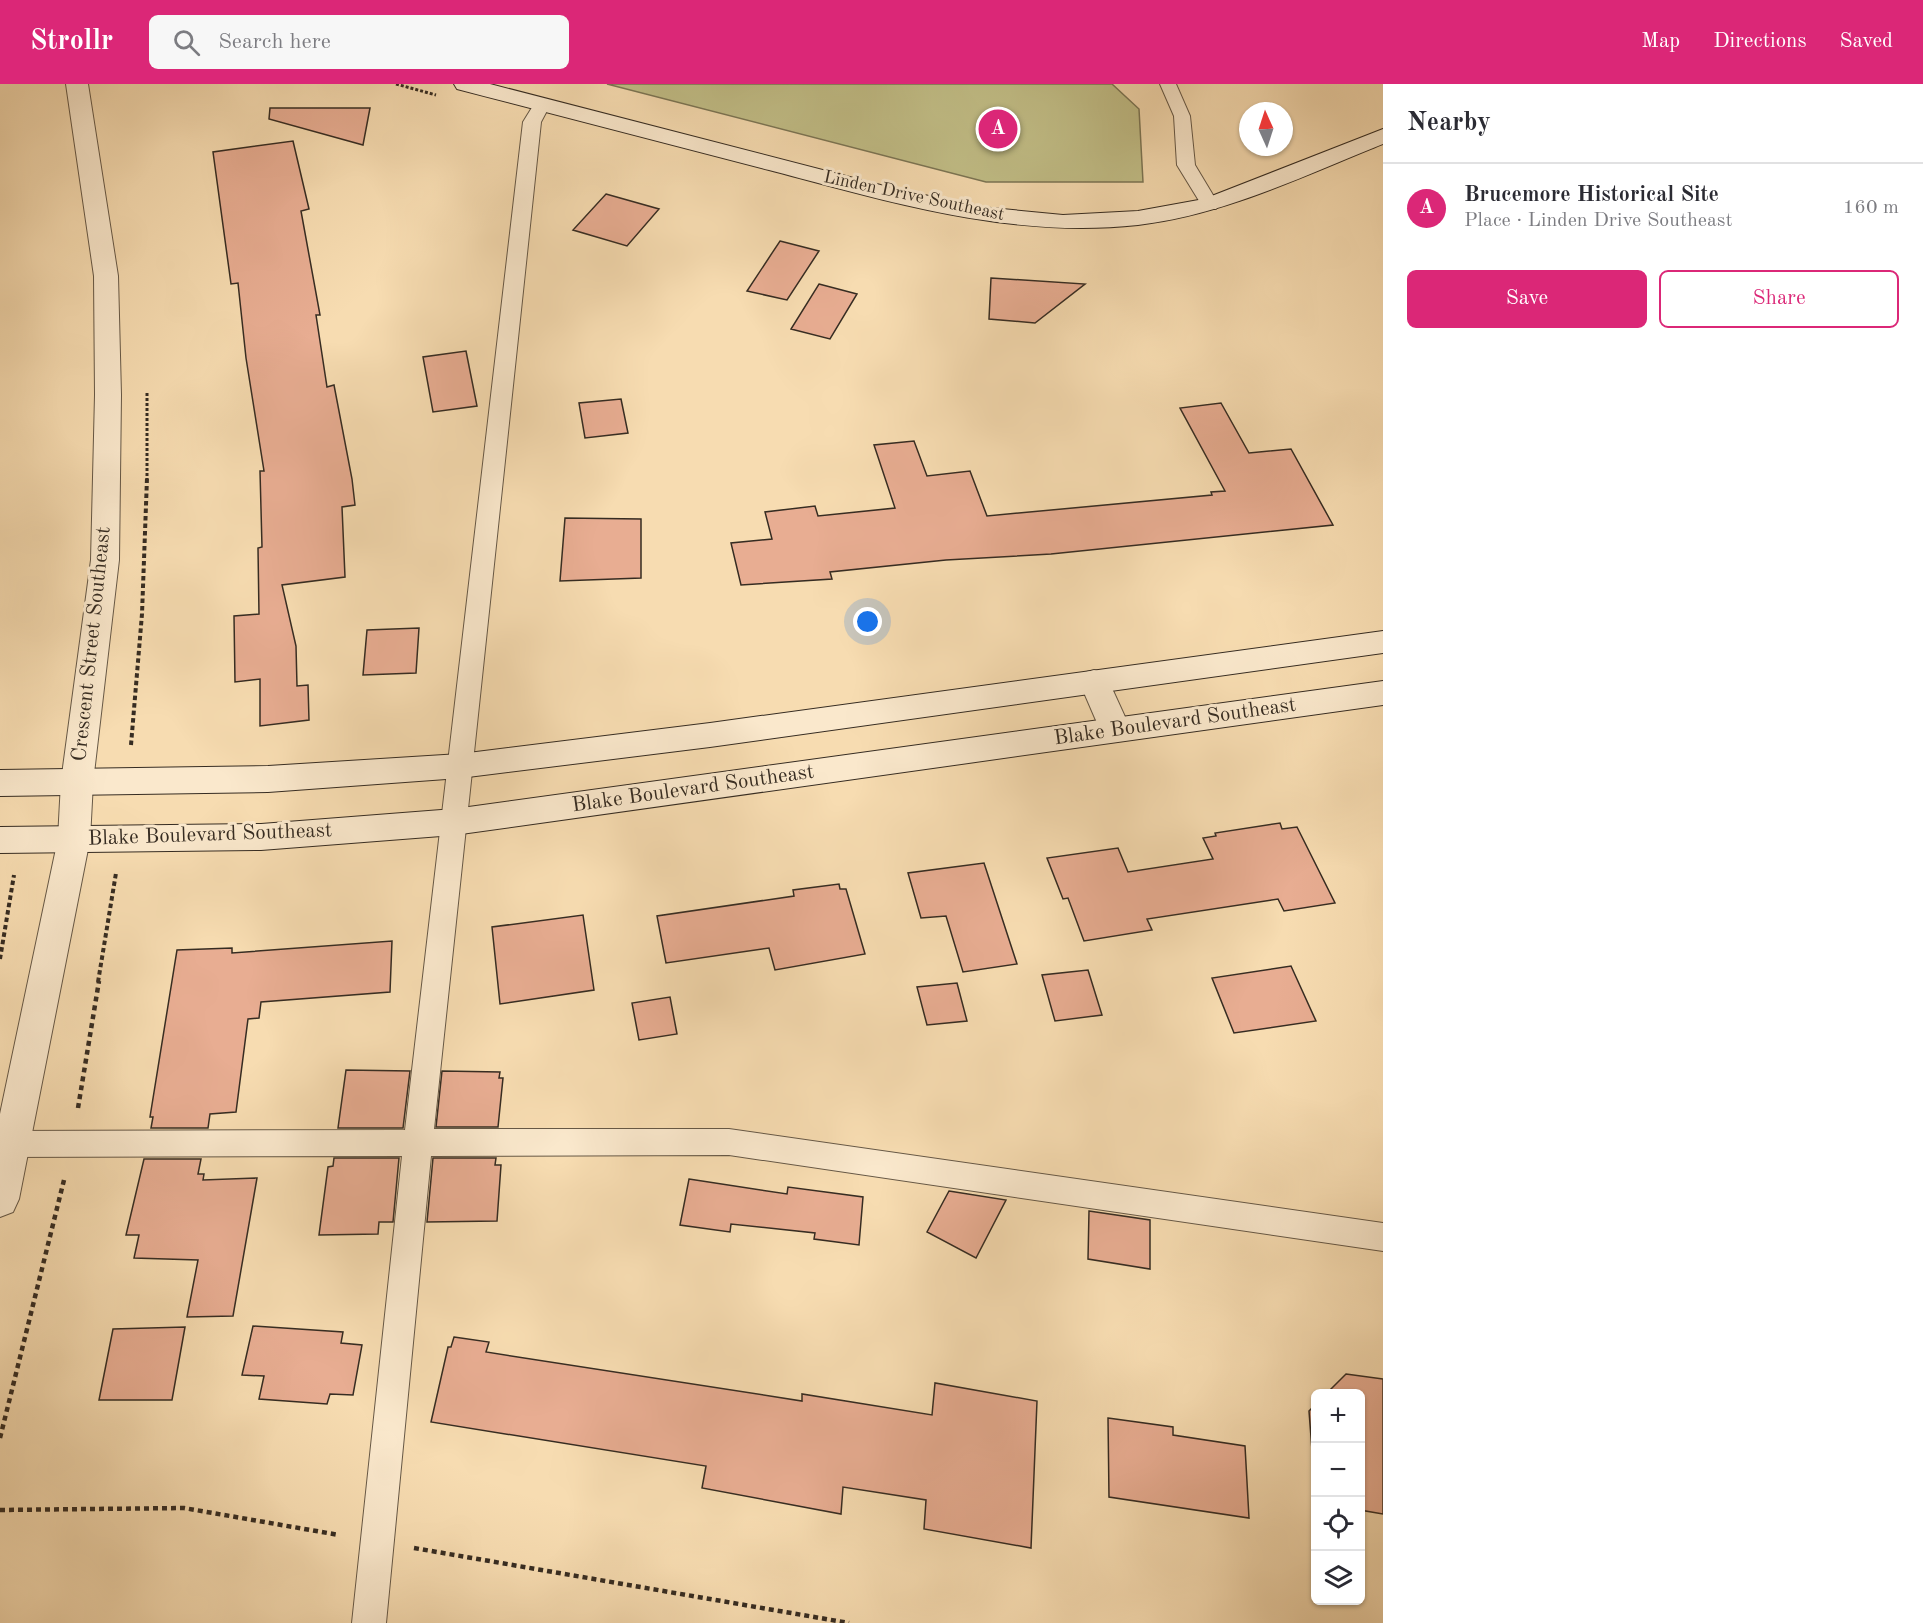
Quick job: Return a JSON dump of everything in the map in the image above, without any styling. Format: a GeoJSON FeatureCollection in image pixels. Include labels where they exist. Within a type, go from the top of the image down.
{"type":"FeatureCollection","features":[{"type":"Feature","properties":{"kind":"street","name":"Crescent Street Southeast"},"geometry":{"type":"LineString","coordinates":[[0,1199],[6,1144],[74,840],[77,782],[105,560],[108,395],[106,276],[77,84]]}},
{"type":"Feature","properties":{"kind":"street","name":"Linden Drive Southeast"},"geometry":{"type":"LineString","coordinates":[[465,84],[894,196],[981,214],[1064,222],[1138,218],[1210,205],[1372,145],[1383,136]]}},
{"type":"Feature","properties":{"kind":"street"},"geometry":{"type":"LineString","coordinates":[[0,783],[268,779],[460,766],[710,735],[1383,642]]}},
{"type":"Feature","properties":{"kind":"street"},"geometry":{"type":"LineString","coordinates":[[1094,681],[1115,730]]}},
{"type":"Feature","properties":{"kind":"street","name":"Blake Boulevard Southeast"},"geometry":{"type":"LineString","coordinates":[[0,840],[261,837],[454,822],[1383,693]]}},
{"type":"Feature","properties":{"kind":"lane"},"geometry":{"type":"LineString","coordinates":[[1168,84],[1182,116],[1186,165],[1210,205]]}},
{"type":"Feature","properties":{"kind":"lane"},"geometry":{"type":"LineString","coordinates":[[369,1623],[418,1143],[532,122],[542,105]]}},
{"type":"Feature","properties":{"kind":"lane"},"geometry":{"type":"LineString","coordinates":[[6,1144],[729,1142],[1383,1237]]}},
{"type":"Feature","properties":{"kind":"path"},"geometry":{"type":"LineString","coordinates":[[78,1110],[117,865]]}},
{"type":"Feature","properties":{"kind":"path"},"geometry":{"type":"LineString","coordinates":[[0,959],[16,867]]}},
{"type":"Feature","properties":{"kind":"path"},"geometry":{"type":"LineString","coordinates":[[0,1438],[65,1178]]}},
{"type":"Feature","properties":{"kind":"path"},"geometry":{"type":"LineString","coordinates":[[0,1510],[184,1508],[849,1623]]}},
{"type":"Feature","properties":{"kind":"shaded area"},"geometry":{"type":"Polygon","coordinates":[[[607,84],[1112,84],[1139,109],[1143,182],[986,182],[607,84]]]}},
{"type":"Feature","properties":{"kind":"building"},"geometry":{"type":"Polygon","coordinates":[[[270,108],[370,108],[363,145],[269,119],[270,108]]]}},
{"type":"Feature","properties":{"kind":"building"},"geometry":{"type":"Polygon","coordinates":[[[293,141],[309,209],[301,211],[320,315],[316,315],[327,387],[334,385],[355,505],[342,507],[345,577],[282,585],[296,646],[297,686],[308,685],[309,720],[260,726],[260,679],[235,682],[234,616],[259,614],[258,548],[262,547],[260,471],[264,471],[246,358],[238,283],[231,284],[213,152],[293,141]]]}},
{"type":"Feature","properties":{"kind":"building"},"geometry":{"type":"Polygon","coordinates":[[[606,194],[659,209],[627,246],[573,230],[606,194]]]}},
{"type":"Feature","properties":{"kind":"building"},"geometry":{"type":"Polygon","coordinates":[[[780,241],[819,251],[787,300],[747,291],[780,241]]]}},
{"type":"Feature","properties":{"kind":"building"},"geometry":{"type":"Polygon","coordinates":[[[991,278],[1085,284],[1035,323],[989,319],[991,278]]]}},
{"type":"Feature","properties":{"kind":"building"},"geometry":{"type":"Polygon","coordinates":[[[819,284],[857,294],[830,339],[791,329],[819,284]]]}},
{"type":"Feature","properties":{"kind":"building"},"geometry":{"type":"Polygon","coordinates":[[[466,351],[477,406],[433,412],[423,357],[466,351]]]}},
{"type":"Feature","properties":{"kind":"building"},"geometry":{"type":"Polygon","coordinates":[[[621,399],[628,433],[585,438],[579,403],[621,399]]]}},
{"type":"Feature","properties":{"kind":"building"},"geometry":{"type":"Polygon","coordinates":[[[1221,403],[1249,453],[1291,449],[1333,525],[1051,554],[946,560],[830,572],[832,579],[741,585],[731,543],[772,539],[765,512],[815,506],[818,516],[895,508],[874,445],[914,441],[927,476],[970,471],[987,516],[1212,495],[1211,492],[1225,491],[1180,408],[1221,403]]]}},
{"type":"Feature","properties":{"kind":"building"},"geometry":{"type":"Polygon","coordinates":[[[565,518],[641,519],[641,578],[560,581],[565,518]]]}},
{"type":"Feature","properties":{"kind":"building"},"geometry":{"type":"Polygon","coordinates":[[[419,628],[416,673],[363,675],[367,630],[419,628]]]}},
{"type":"Feature","properties":{"kind":"building"},"geometry":{"type":"Polygon","coordinates":[[[1280,823],[1282,829],[1297,827],[1335,903],[1284,911],[1278,899],[1147,919],[1152,930],[1084,941],[1068,898],[1063,899],[1047,858],[1118,848],[1128,872],[1213,859],[1203,838],[1216,836],[1215,833],[1280,823]]]}},
{"type":"Feature","properties":{"kind":"building"},"geometry":{"type":"Polygon","coordinates":[[[984,863],[1017,964],[963,972],[946,916],[921,918],[908,873],[984,863]]]}},
{"type":"Feature","properties":{"kind":"building"},"geometry":{"type":"Polygon","coordinates":[[[839,884],[840,889],[846,889],[865,954],[775,970],[769,948],[666,963],[657,916],[794,896],[793,890],[839,884]]]}},
{"type":"Feature","properties":{"kind":"building"},"geometry":{"type":"Polygon","coordinates":[[[583,915],[594,990],[500,1004],[492,927],[583,915]]]}},
{"type":"Feature","properties":{"kind":"building"},"geometry":{"type":"Polygon","coordinates":[[[392,941],[390,992],[261,1002],[259,1018],[248,1019],[236,1112],[210,1114],[208,1128],[151,1128],[153,1117],[150,1117],[177,950],[232,948],[232,953],[392,941]]]}},
{"type":"Feature","properties":{"kind":"building"},"geometry":{"type":"Polygon","coordinates":[[[1291,966],[1316,1021],[1234,1033],[1212,978],[1291,966]]]}},
{"type":"Feature","properties":{"kind":"building"},"geometry":{"type":"Polygon","coordinates":[[[1088,970],[1102,1015],[1055,1021],[1042,975],[1088,970]]]}},
{"type":"Feature","properties":{"kind":"building"},"geometry":{"type":"Polygon","coordinates":[[[957,983],[967,1021],[927,1025],[917,987],[957,983]]]}},
{"type":"Feature","properties":{"kind":"building"},"geometry":{"type":"Polygon","coordinates":[[[670,997],[677,1034],[639,1040],[632,1003],[670,997]]]}},
{"type":"Feature","properties":{"kind":"building"},"geometry":{"type":"Polygon","coordinates":[[[346,1070],[410,1071],[403,1128],[338,1128],[346,1070]]]}},
{"type":"Feature","properties":{"kind":"building"},"geometry":{"type":"Polygon","coordinates":[[[442,1071],[500,1072],[499,1078],[503,1078],[498,1127],[436,1127],[442,1071]]]}},
{"type":"Feature","properties":{"kind":"building"},"geometry":{"type":"Polygon","coordinates":[[[334,1158],[399,1158],[393,1222],[379,1222],[378,1234],[319,1235],[328,1167],[333,1166],[334,1158]]]}},
{"type":"Feature","properties":{"kind":"building"},"geometry":{"type":"Polygon","coordinates":[[[433,1158],[496,1158],[495,1165],[501,1165],[497,1221],[427,1222],[433,1158]]]}},
{"type":"Feature","properties":{"kind":"building"},"geometry":{"type":"Polygon","coordinates":[[[144,1159],[201,1159],[198,1174],[204,1174],[203,1180],[257,1178],[233,1316],[187,1317],[198,1260],[134,1258],[139,1235],[126,1235],[144,1159]]]}},
{"type":"Feature","properties":{"kind":"building"},"geometry":{"type":"Polygon","coordinates":[[[689,1179],[787,1194],[788,1187],[863,1197],[859,1245],[814,1239],[815,1233],[731,1224],[730,1232],[680,1225],[689,1179]]]}},
{"type":"Feature","properties":{"kind":"building"},"geometry":{"type":"Polygon","coordinates":[[[949,1191],[1006,1200],[976,1258],[927,1232],[949,1191]]]}},
{"type":"Feature","properties":{"kind":"building"},"geometry":{"type":"Polygon","coordinates":[[[1089,1211],[1150,1220],[1150,1269],[1088,1259],[1089,1211]]]}},
{"type":"Feature","properties":{"kind":"building"},"geometry":{"type":"Polygon","coordinates":[[[253,1326],[343,1332],[341,1343],[362,1345],[353,1395],[330,1394],[327,1404],[259,1399],[264,1376],[242,1375],[253,1326]]]}},
{"type":"Feature","properties":{"kind":"building"},"geometry":{"type":"Polygon","coordinates":[[[185,1327],[172,1400],[99,1400],[113,1329],[185,1327]]]}},
{"type":"Feature","properties":{"kind":"building"},"geometry":{"type":"Polygon","coordinates":[[[454,1337],[489,1342],[486,1352],[802,1401],[802,1394],[932,1415],[935,1383],[1037,1401],[1031,1548],[924,1529],[926,1500],[843,1487],[841,1514],[702,1488],[706,1466],[431,1422],[448,1347],[451,1347],[454,1337]]]}},
{"type":"Feature","properties":{"kind":"building"},"geometry":{"type":"Polygon","coordinates":[[[1346,1374],[1383,1379],[1383,1514],[1365,1511],[1365,1389],[1331,1389],[1346,1374]]]}},
{"type":"Feature","properties":{"kind":"building"},"geometry":{"type":"Polygon","coordinates":[[[1311,1409],[1311,1437],[1309,1411],[1311,1409]]]}},
{"type":"Feature","properties":{"kind":"building"},"geometry":{"type":"Polygon","coordinates":[[[1108,1418],[1173,1427],[1173,1435],[1245,1446],[1249,1518],[1109,1497],[1108,1418]]]}},
{"type":"Feature","properties":{"kind":"place","name":"Brucemore Historical Site"},"geometry":{"type":"Point","coordinates":[998,129]}}]}
